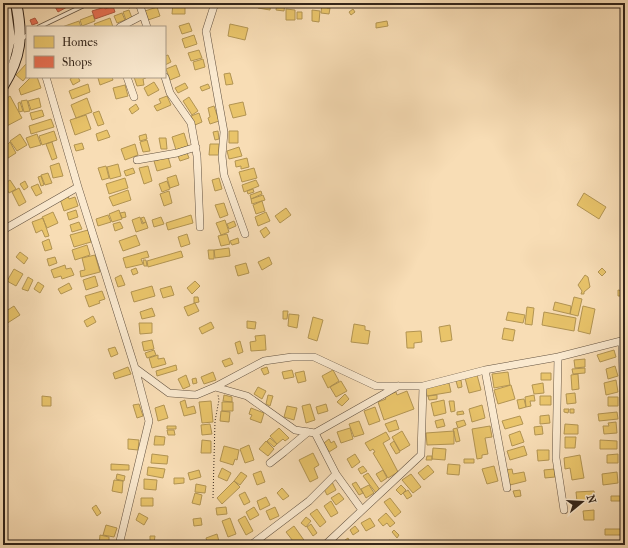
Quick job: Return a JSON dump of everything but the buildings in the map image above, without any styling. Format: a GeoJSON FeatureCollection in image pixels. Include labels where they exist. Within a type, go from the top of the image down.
{"type":"FeatureCollection","features":[{"type":"Feature","properties":{"kind":"main road"},"geometry":{"type":"LineString","coordinates":[[5,3],[21,40]]}},
{"type":"Feature","properties":{"kind":"main road"},"geometry":{"type":"LineString","coordinates":[[3,86],[14,65],[21,40],[16,3]]}},
{"type":"Feature","properties":{"kind":"main road"},"geometry":{"type":"LineString","coordinates":[[3,66],[21,40]]}},
{"type":"Feature","properties":{"kind":"street"},"geometry":{"type":"LineString","coordinates":[[139,3],[147,26]]}},
{"type":"Feature","properties":{"kind":"street"},"geometry":{"type":"LineString","coordinates":[[215,3],[206,31],[224,132],[222,156],[224,175],[245,234]]}},
{"type":"Feature","properties":{"kind":"street"},"geometry":{"type":"LineString","coordinates":[[122,26],[143,15]]}},
{"type":"Feature","properties":{"kind":"street"},"geometry":{"type":"LineString","coordinates":[[46,78],[78,187],[135,368],[149,421],[119,545]]}},
{"type":"Feature","properties":{"kind":"street"},"geometry":{"type":"LineString","coordinates":[[127,78],[134,97]]}},
{"type":"Feature","properties":{"kind":"street"},"geometry":{"type":"LineString","coordinates":[[165,78],[170,92],[191,122],[198,156],[200,227]]}},
{"type":"Feature","properties":{"kind":"street"},"geometry":{"type":"LineString","coordinates":[[137,160],[177,154],[196,147]]}},
{"type":"Feature","properties":{"kind":"street"},"geometry":{"type":"LineString","coordinates":[[3,230],[78,187]]}},
{"type":"Feature","properties":{"kind":"street"},"geometry":{"type":"LineString","coordinates":[[135,368],[169,393],[196,395],[215,387],[264,361],[292,357],[314,357],[376,386],[422,386],[485,370],[558,357],[624,340],[625,460]]}},
{"type":"Feature","properties":{"kind":"street"},"geometry":{"type":"LineString","coordinates":[[558,357],[556,458],[564,510]]}},
{"type":"Feature","properties":{"kind":"street"},"geometry":{"type":"LineString","coordinates":[[485,370],[507,488]]}},
{"type":"Feature","properties":{"kind":"street"},"geometry":{"type":"LineString","coordinates":[[270,463],[312,432],[399,386]]}},
{"type":"Feature","properties":{"kind":"street"},"geometry":{"type":"LineString","coordinates":[[325,545],[421,455],[422,386]]}},
{"type":"Feature","properties":{"kind":"street"},"geometry":{"type":"LineString","coordinates":[[215,387],[247,396],[295,430],[312,432]]}},
{"type":"Feature","properties":{"kind":"street"},"geometry":{"type":"LineString","coordinates":[[312,432],[336,474],[362,510]]}},
{"type":"Feature","properties":{"kind":"street"},"geometry":{"type":"LineString","coordinates":[[251,545],[309,501],[336,474]]}},
{"type":"Feature","properties":{"kind":"lane"},"geometry":{"type":"LineString","coordinates":[[41,26],[89,3]]}},
{"type":"Feature","properties":{"kind":"path"},"geometry":{"type":"LineString","coordinates":[[213,498],[215,421],[219,400],[215,387]]}}]}
